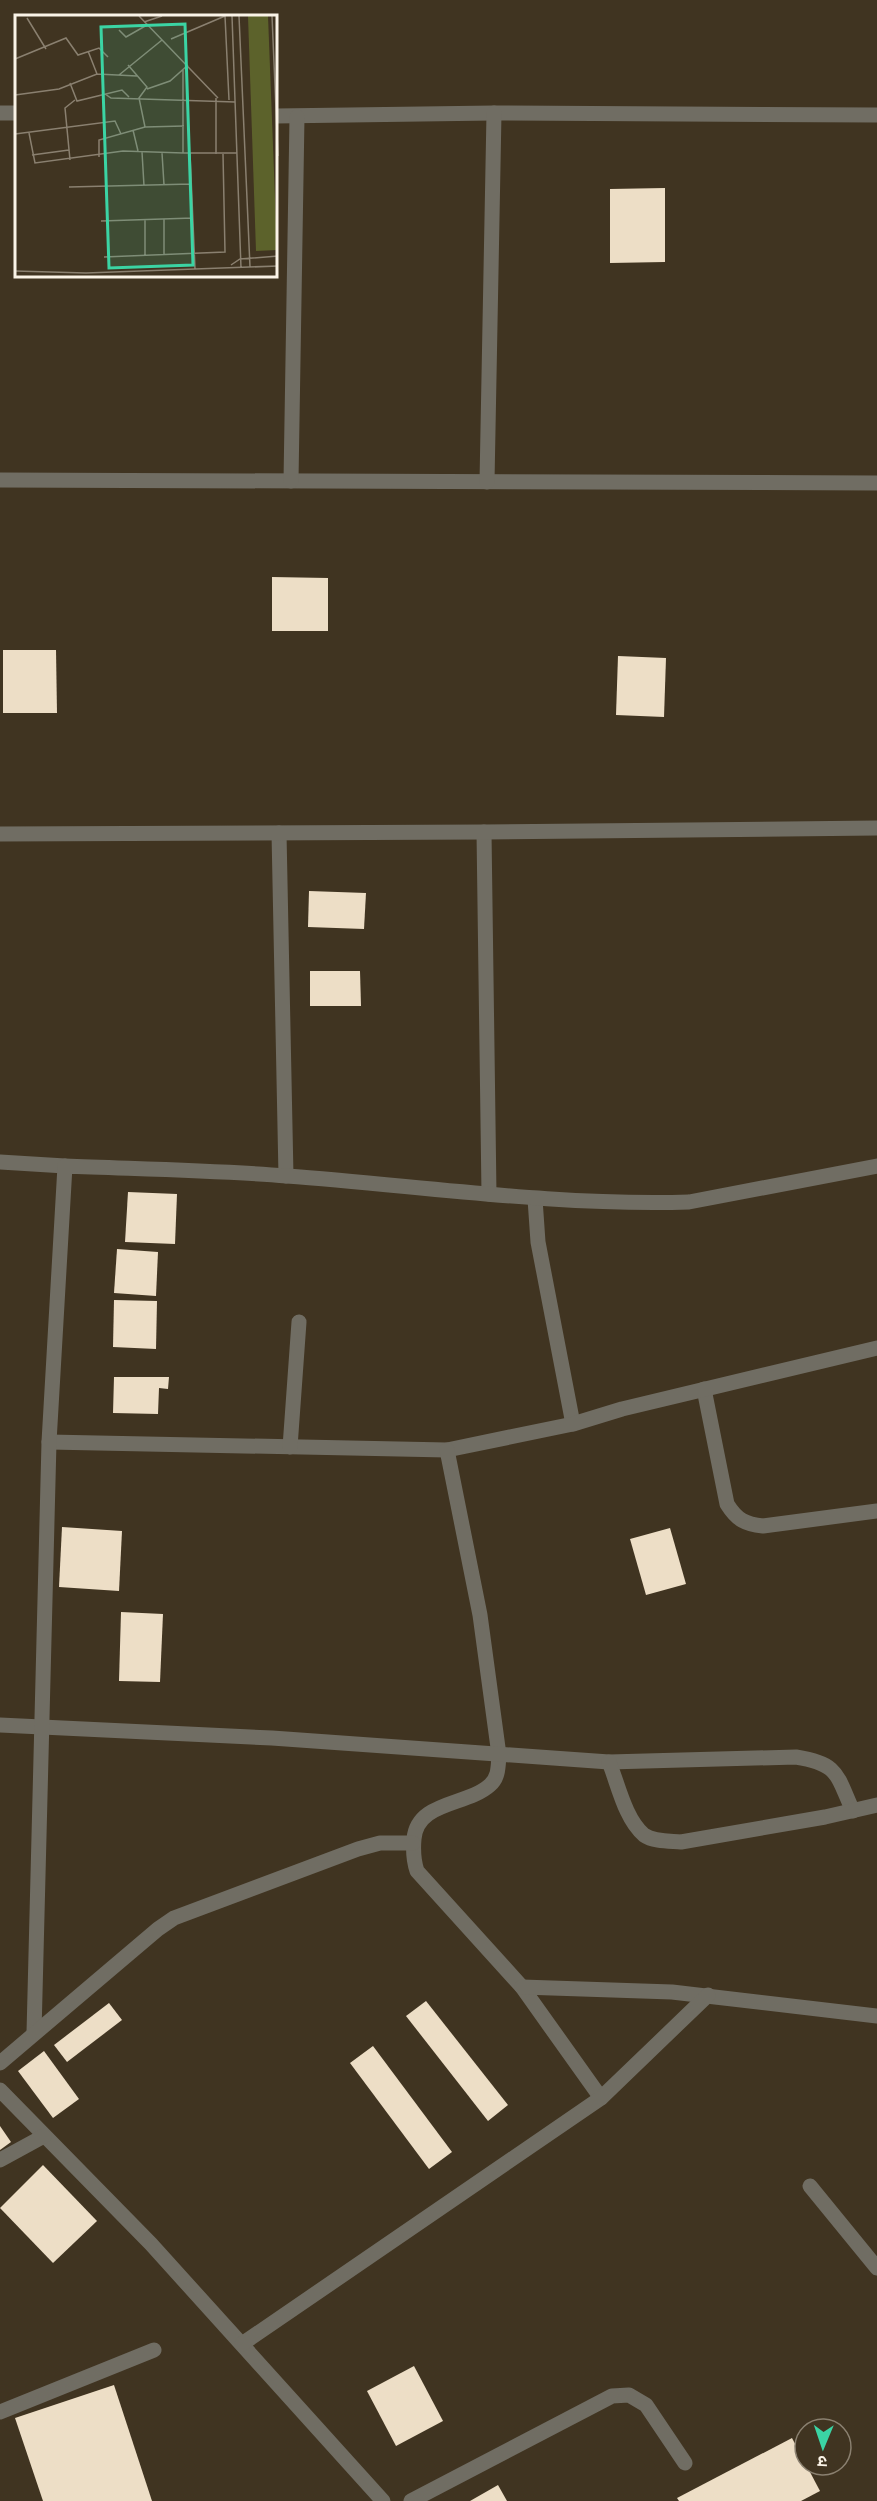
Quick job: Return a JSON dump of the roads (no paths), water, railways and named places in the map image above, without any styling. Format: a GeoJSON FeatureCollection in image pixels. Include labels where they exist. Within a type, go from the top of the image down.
{"type":"FeatureCollection","features":[{"type":"Feature","properties":{"kind":"street"},"geometry":{"type":"LineString","coordinates":[[488,482],[494,112]]}},
{"type":"Feature","properties":{"kind":"street"},"geometry":{"type":"LineString","coordinates":[[278,116],[494,112],[877,115]]}},
{"type":"Feature","properties":{"kind":"street"},"geometry":{"type":"LineString","coordinates":[[291,481],[297,117]]}},
{"type":"Feature","properties":{"kind":"street"},"geometry":{"type":"LineString","coordinates":[[0,480],[877,483]]}},
{"type":"Feature","properties":{"kind":"street"},"geometry":{"type":"LineString","coordinates":[[0,834],[877,828]]}},
{"type":"Feature","properties":{"kind":"street"},"geometry":{"type":"LineString","coordinates":[[484,832],[489,1194]]}},
{"type":"Feature","properties":{"kind":"street"},"geometry":{"type":"LineString","coordinates":[[279,833],[286,1176]]}},
{"type":"Feature","properties":{"kind":"street"},"geometry":{"type":"LineString","coordinates":[[0,1162],[286,1176],[535,1198],[689,1202],[877,1166]]}},
{"type":"Feature","properties":{"kind":"street"},"geometry":{"type":"LineString","coordinates":[[34,2033],[49,1442],[65,1166]]}},
{"type":"Feature","properties":{"kind":"street"},"geometry":{"type":"LineString","coordinates":[[535,1198],[538,1242],[573,1424]]}},
{"type":"Feature","properties":{"kind":"street"},"geometry":{"type":"LineString","coordinates":[[290,1447],[299,1322]]}},
{"type":"Feature","properties":{"kind":"street"},"geometry":{"type":"LineString","coordinates":[[49,1442],[447,1450],[573,1424],[704,1389],[877,1348]]}},
{"type":"Feature","properties":{"kind":"street"},"geometry":{"type":"LineString","coordinates":[[704,1389],[728,1504],[735,1516],[746,1524],[763,1526],[877,1511]]}},
{"type":"Feature","properties":{"kind":"street"},"geometry":{"type":"LineString","coordinates":[[447,1450],[480,1615],[499,1755],[498,1773],[491,1785],[480,1792],[428,1813],[419,1821],[414,1832],[413,1858],[417,1871],[522,1987],[601,2098]]}},
{"type":"Feature","properties":{"kind":"street"},"geometry":{"type":"LineString","coordinates":[[0,1725],[272,1738],[609,1762],[796,1757],[820,1761],[835,1771],[853,1811]]}},
{"type":"Feature","properties":{"kind":"street"},"geometry":{"type":"LineString","coordinates":[[609,1762],[630,1817],[645,1835],[661,1841],[681,1842],[877,1805]]}},
{"type":"Feature","properties":{"kind":"street"},"geometry":{"type":"LineString","coordinates":[[0,2063],[174,1918],[358,1849],[380,1843],[413,1843]]}},
{"type":"Feature","properties":{"kind":"street"},"geometry":{"type":"LineString","coordinates":[[522,1987],[672,1992],[877,2016]]}},
{"type":"Feature","properties":{"kind":"street"},"geometry":{"type":"LineString","coordinates":[[242,2344],[601,2098],[708,1995]]}},
{"type":"Feature","properties":{"kind":"street"},"geometry":{"type":"LineString","coordinates":[[0,2090],[151,2244],[383,2501]]}},
{"type":"Feature","properties":{"kind":"street"},"geometry":{"type":"LineString","coordinates":[[0,2160],[44,2136]]}},
{"type":"Feature","properties":{"kind":"street"},"geometry":{"type":"LineString","coordinates":[[810,2186],[877,2268]]}},
{"type":"Feature","properties":{"kind":"street"},"geometry":{"type":"LineString","coordinates":[[0,2412],[154,2350]]}},
{"type":"Feature","properties":{"kind":"street"},"geometry":{"type":"LineString","coordinates":[[411,2501],[612,2396],[629,2396],[646,2404],[685,2463]]}}]}
